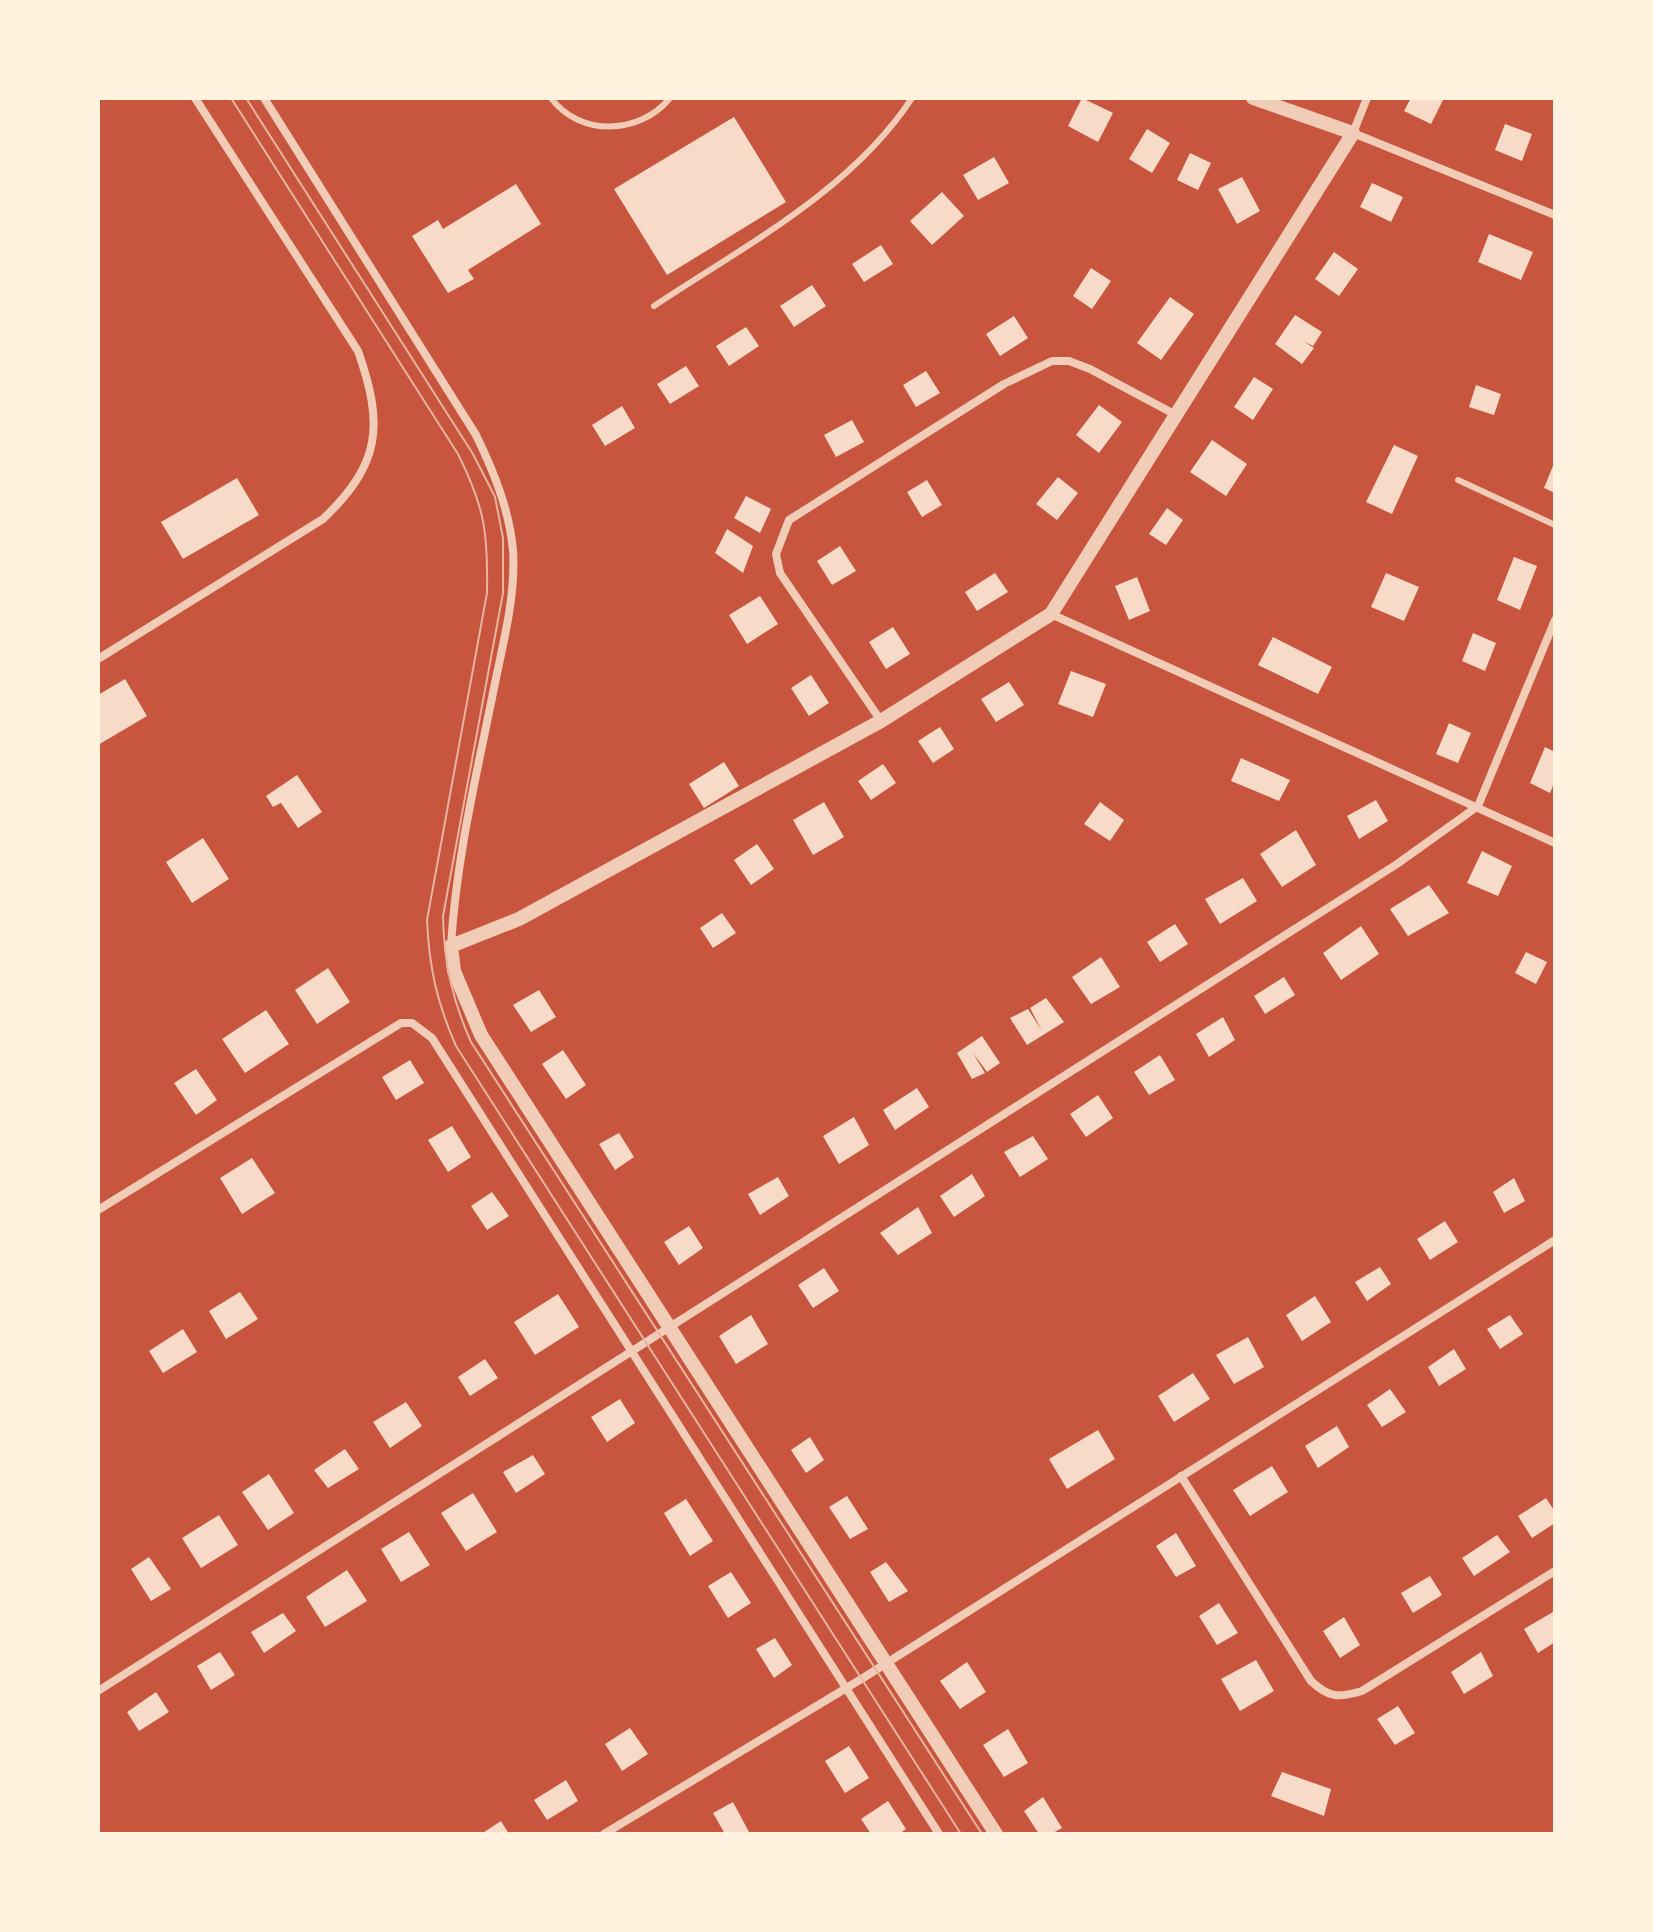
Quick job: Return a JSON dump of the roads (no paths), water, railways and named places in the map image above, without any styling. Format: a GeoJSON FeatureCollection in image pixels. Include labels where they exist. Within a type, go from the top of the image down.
{"type":"FeatureCollection","features":[{"type":"Feature","properties":{"kind":"street"},"geometry":{"type":"LineString","coordinates":[[98,659],[323,519],[349,495],[365,470],[372,445],[372,399],[358,351],[195,98]]}},
{"type":"Feature","properties":{"kind":"street"},"geometry":{"type":"LineString","coordinates":[[264,98],[476,435],[494,472],[507,515],[513,552],[512,598],[477,770],[451,946],[458,983],[481,1035],[888,1662],[996,1834]]}},
{"type":"Feature","properties":{"kind":"street"},"geometry":{"type":"LineString","coordinates":[[1253,98],[1353,133],[1555,215]]}},
{"type":"Feature","properties":{"kind":"street"},"geometry":{"type":"LineString","coordinates":[[451,946],[519,919],[881,721],[1051,614],[1353,133],[1367,98]]}},
{"type":"Feature","properties":{"kind":"street"},"geometry":{"type":"LineString","coordinates":[[881,721],[780,573],[776,554],[789,520],[1004,384],[1052,361],[1069,361],[1090,369],[1176,415]]}},
{"type":"Feature","properties":{"kind":"street"},"geometry":{"type":"LineString","coordinates":[[1051,614],[1555,843]]}},
{"type":"Feature","properties":{"kind":"street"},"geometry":{"type":"LineString","coordinates":[[98,1691],[1397,864],[1478,806],[1555,620]]}},
{"type":"Feature","properties":{"kind":"street"},"geometry":{"type":"LineString","coordinates":[[98,1210],[401,1023],[412,1023],[432,1038],[939,1834]]}},
{"type":"Feature","properties":{"kind":"street"},"geometry":{"type":"LineString","coordinates":[[604,1834],[888,1662],[1555,1240]]}},
{"type":"Feature","properties":{"kind":"street"},"geometry":{"type":"LineString","coordinates":[[1181,1476],[1311,1681],[1325,1695],[1340,1697],[1362,1691],[1555,1571]]}},
{"type":"Feature","properties":{"kind":"lane"},"geometry":{"type":"LineString","coordinates":[[551,98],[558,107],[588,127],[629,125],[662,108],[670,98]]}},
{"type":"Feature","properties":{"kind":"lane"},"geometry":{"type":"LineString","coordinates":[[654,306],[820,195],[879,139],[912,98]]}},
{"type":"Feature","properties":{"kind":"lane"},"geometry":{"type":"LineString","coordinates":[[1458,480],[1555,525]]}},
{"type":"Feature","properties":{"kind":"tram line"},"geometry":{"type":"LineString","coordinates":[[231,98],[458,454],[474,490],[483,521],[487,593],[427,920],[435,984],[456,1046],[961,1834]]}},
{"type":"Feature","properties":{"kind":"tram line"},"geometry":{"type":"LineString","coordinates":[[246,98],[473,454],[495,497],[503,538],[503,593],[443,916],[450,980],[471,1042],[982,1834]]}}]}
